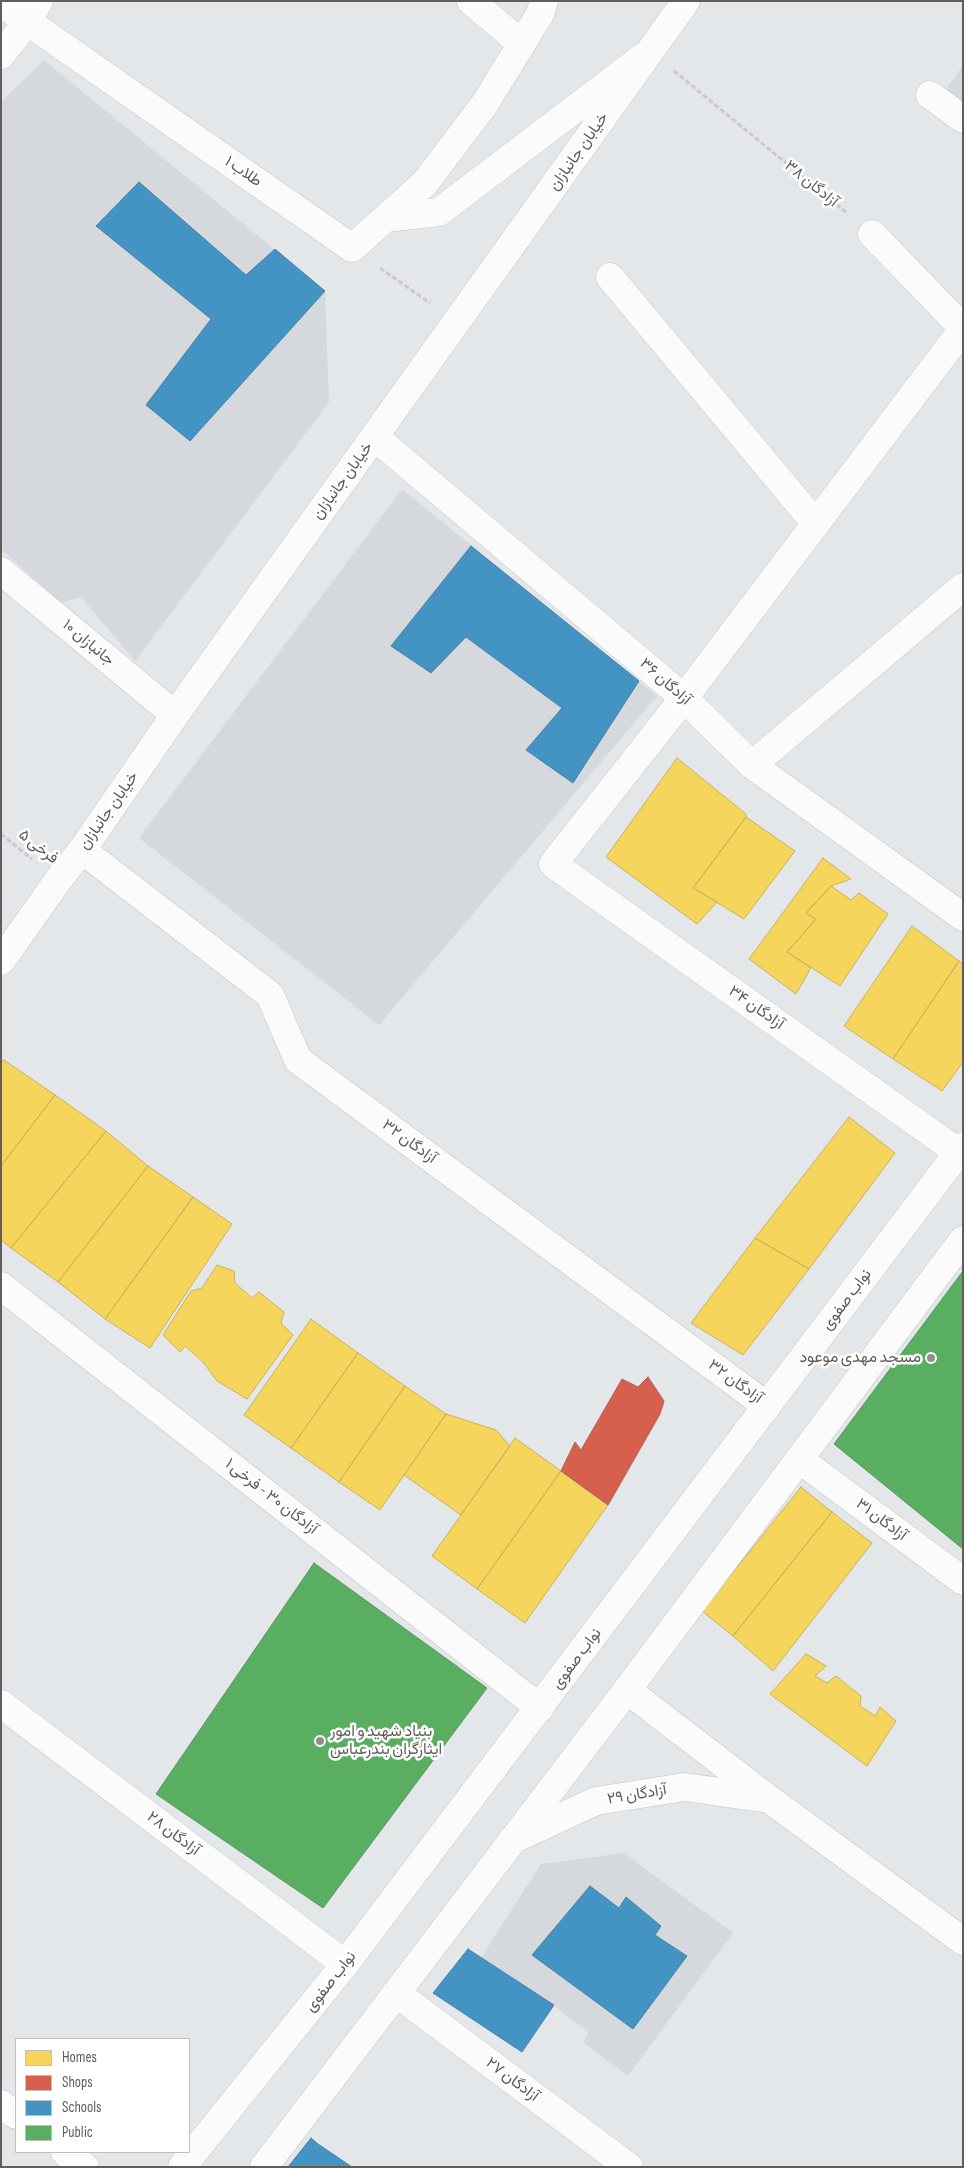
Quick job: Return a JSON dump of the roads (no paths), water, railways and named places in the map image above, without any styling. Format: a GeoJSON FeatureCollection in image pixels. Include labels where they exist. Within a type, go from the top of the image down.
{"type":"FeatureCollection","features":[{"type":"Feature","properties":{"kind":"street"},"geometry":{"type":"LineString","coordinates":[[471,1],[522,44]]}},
{"type":"Feature","properties":{"kind":"street"},"geometry":{"type":"LineString","coordinates":[[386,218],[424,184],[484,105],[540,14],[544,1]]}},
{"type":"Feature","properties":{"kind":"street","name":"خیابان جانبازان"},"geometry":{"type":"LineString","coordinates":[[1,961],[686,1]]}},
{"type":"Feature","properties":{"kind":"street","name":"طلاب ۱"},"geometry":{"type":"LineString","coordinates":[[1,3],[33,11],[352,248],[386,218]]}},
{"type":"Feature","properties":{"kind":"street"},"geometry":{"type":"LineString","coordinates":[[1,55],[33,11]]}},
{"type":"Feature","properties":{"kind":"street"},"geometry":{"type":"LineString","coordinates":[[386,218],[439,212],[650,51]]}},
{"type":"Feature","properties":{"kind":"street"},"geometry":{"type":"LineString","coordinates":[[930,95],[963,119]]}},
{"type":"Feature","properties":{"kind":"street"},"geometry":{"type":"LineString","coordinates":[[684,698],[963,329],[872,234]]}},
{"type":"Feature","properties":{"kind":"street"},"geometry":{"type":"LineString","coordinates":[[610,277],[816,524]]}},
{"type":"Feature","properties":{"kind":"street","name":"آزادگان ۳۶"},"geometry":{"type":"LineString","coordinates":[[374,437],[684,698],[752,765],[963,917]]}},
{"type":"Feature","properties":{"kind":"street","name":"جانبازان ۱۰"},"geometry":{"type":"LineString","coordinates":[[1,571],[175,715]]}},
{"type":"Feature","properties":{"kind":"street"},"geometry":{"type":"LineString","coordinates":[[752,765],[963,588]]}},
{"type":"Feature","properties":{"kind":"street","name":"آزادگان ۳۴"},"geometry":{"type":"LineString","coordinates":[[684,698],[553,864],[960,1149]]}},
{"type":"Feature","properties":{"kind":"street","name":"آزادگان ۳۲"},"geometry":{"type":"LineString","coordinates":[[82,850],[270,995],[298,1060],[767,1406]]}},
{"type":"Feature","properties":{"kind":"street","name":"نواب صفوی"},"geometry":{"type":"LineString","coordinates":[[182,2167],[346,1964],[960,1149]]}},
{"type":"Feature","properties":{"kind":"street"},"geometry":{"type":"LineString","coordinates":[[264,2167],[626,1690],[963,1240]]}},
{"type":"Feature","properties":{"kind":"street","name":"آزادگان ۳۰ - فرخی ۱"},"geometry":{"type":"LineString","coordinates":[[1,1286],[540,1708]]}},
{"type":"Feature","properties":{"kind":"street","name":"آزادگان ۳۱"},"geometry":{"type":"LineString","coordinates":[[799,1459],[963,1581]]}},
{"type":"Feature","properties":{"kind":"street","name":"آزادگان ۲۹"},"geometry":{"type":"LineString","coordinates":[[626,1690],[769,1800],[963,1941]]}},
{"type":"Feature","properties":{"kind":"street","name":"آزادگان ۲۸"},"geometry":{"type":"LineString","coordinates":[[1,1704],[346,1964]]}},
{"type":"Feature","properties":{"kind":"street","name":"آزادگان ۲۹"},"geometry":{"type":"LineString","coordinates":[[512,1840],[596,1801],[685,1787],[769,1800]]}},
{"type":"Feature","properties":{"kind":"street","name":"آزادگان ۲۷"},"geometry":{"type":"LineString","coordinates":[[396,1993],[628,2167]]}},
{"type":"Feature","properties":{"kind":"street"},"geometry":{"type":"LineString","coordinates":[[1,2104],[15,2114]]}},
{"type":"Feature","properties":{"kind":"street"},"geometry":{"type":"LineString","coordinates":[[66,2153],[85,2167]]}},
{"type":"Feature","properties":{"kind":"place","name":"مسجد مهدی موعود"},"geometry":{"type":"Point","coordinates":[931,1358]}},
{"type":"Feature","properties":{"kind":"place","name":"بنیاد شهید و امور ایثارگران بندرعباس"},"geometry":{"type":"Point","coordinates":[320,1741]}}]}
